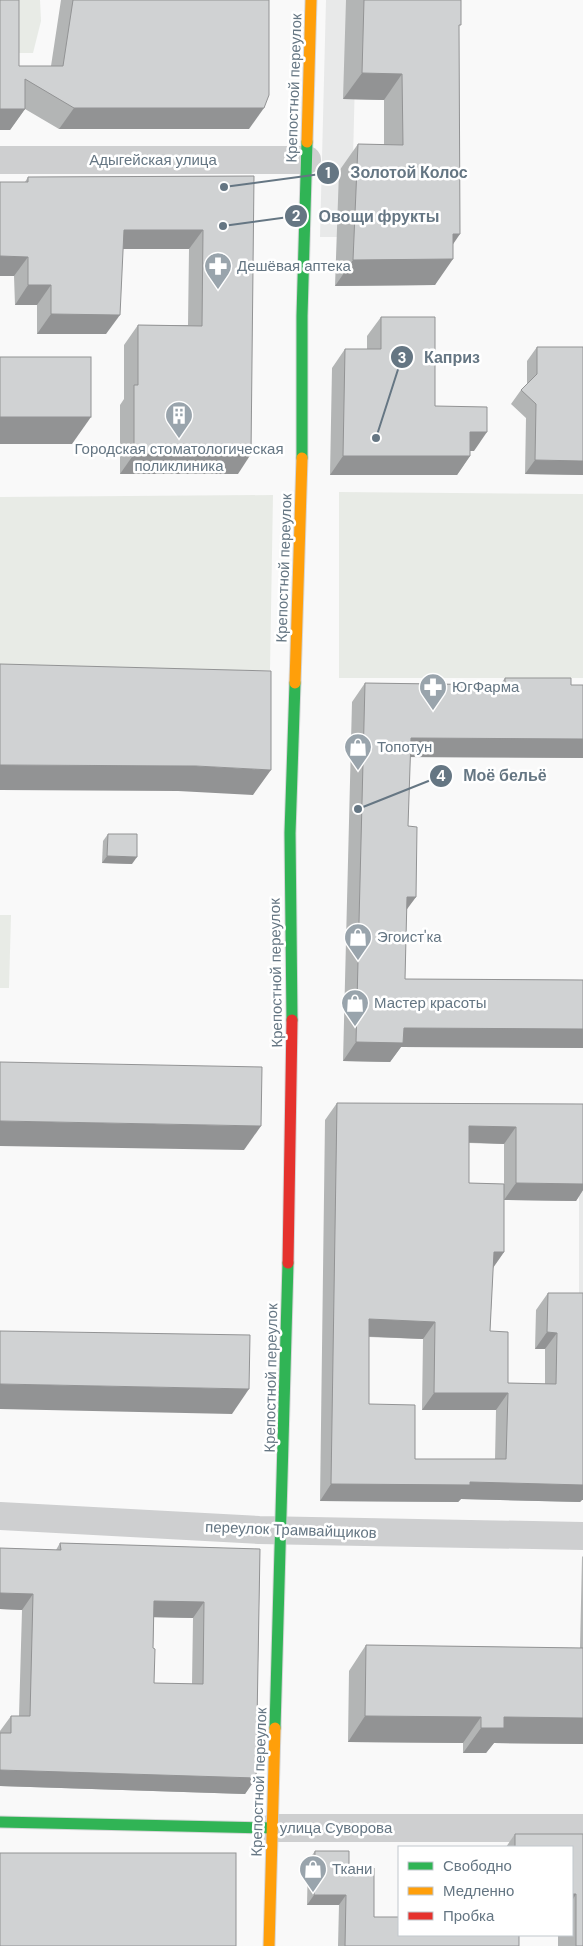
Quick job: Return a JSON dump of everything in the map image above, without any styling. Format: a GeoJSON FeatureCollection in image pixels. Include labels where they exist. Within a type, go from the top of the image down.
{"type":"FeatureCollection","features":[{"type":"Feature","properties":{"kind":"street","name":"Крепостной переулок"},"geometry":{"type":"LineString","coordinates":[[269,1946],[282,1531],[292,1062],[290,833],[302,488],[302,316],[311,0]]}},
{"type":"Feature","properties":{"kind":"street","name":"Адыгейская улица"},"geometry":{"type":"LineString","coordinates":[[0,160],[307,160]]}},
{"type":"Feature","properties":{"kind":"street","name":"переулок Трамвайщиков"},"geometry":{"type":"LineString","coordinates":[[0,1516],[282,1531],[583,1536]]}},
{"type":"Feature","properties":{"kind":"street","name":"улица Суворова"},"geometry":{"type":"LineString","coordinates":[[0,1822],[272,1828],[583,1828]]}},
{"type":"Feature","properties":{"kind":"shaded area"},"geometry":{"type":"Polygon","coordinates":[[[14,0],[40,0],[41,21],[33,53],[14,53],[14,0]]]}},
{"type":"Feature","properties":{"kind":"shaded area"},"geometry":{"type":"Polygon","coordinates":[[[326,0],[357,0],[351,237],[320,237],[326,0]]]}},
{"type":"Feature","properties":{"kind":"shaded area"},"geometry":{"type":"Polygon","coordinates":[[[339,492],[583,494],[583,678],[339,678],[339,492]]]}},
{"type":"Feature","properties":{"kind":"shaded area"},"geometry":{"type":"Polygon","coordinates":[[[273,495],[270,670],[0,671],[0,497],[273,495]]]}},
{"type":"Feature","properties":{"kind":"shaded area"},"geometry":{"type":"Polygon","coordinates":[[[0,915],[11,915],[9,988],[0,988],[0,915]]]}},
{"type":"Feature","properties":{"kind":"shaded area"},"geometry":{"type":"Polygon","coordinates":[[[579,1118],[583,1118],[583,1359],[579,1359],[579,1118]]]}},
{"type":"Feature","properties":{"kind":"building"},"geometry":{"type":"Polygon","coordinates":[[[0,0],[19,0],[19,66],[63,66],[73,0],[269,0],[269,95],[264,108],[74,108],[25,79],[25,109],[0,109],[0,0]]]}},
{"type":"Feature","properties":{"kind":"building"},"geometry":{"type":"Polygon","coordinates":[[[364,0],[461,0],[461,25],[459,25],[460,234],[453,234],[453,259],[353,260],[358,144],[403,145],[402,74],[362,73],[364,0]]]}},
{"type":"Feature","properties":{"kind":"building"},"geometry":{"type":"Polygon","coordinates":[[[254,176],[251,454],[134,454],[134,385],[138,385],[138,325],[202,326],[203,230],[124,230],[120,315],[51,314],[51,285],[28,285],[28,257],[0,256],[0,182],[28,182],[28,177],[254,176]]]}},
{"type":"Feature","properties":{"kind":"building"},"geometry":{"type":"Polygon","coordinates":[[[381,317],[435,317],[435,406],[487,407],[487,432],[470,432],[470,456],[343,456],[345,349],[381,349],[381,317]]]}},
{"type":"Feature","properties":{"kind":"building"},"geometry":{"type":"Polygon","coordinates":[[[537,347],[583,347],[583,461],[535,460],[536,404],[521,390],[537,374],[537,347]]]}},
{"type":"Feature","properties":{"kind":"building"},"geometry":{"type":"Polygon","coordinates":[[[0,357],[91,357],[91,417],[0,417],[0,357]]]}},
{"type":"Feature","properties":{"kind":"building"},"geometry":{"type":"Polygon","coordinates":[[[0,664],[271,671],[271,770],[196,766],[0,765],[0,664]]]}},
{"type":"Feature","properties":{"kind":"building"},"geometry":{"type":"Polygon","coordinates":[[[505,678],[571,678],[571,685],[583,685],[583,739],[411,738],[408,826],[417,827],[416,897],[407,897],[405,979],[583,980],[583,1029],[404,1028],[403,1043],[356,1042],[365,683],[505,685],[505,678]]]}},
{"type":"Feature","properties":{"kind":"building"},"geometry":{"type":"Polygon","coordinates":[[[108,834],[137,834],[137,857],[107,856],[108,834]]]}},
{"type":"Feature","properties":{"kind":"building"},"geometry":{"type":"Polygon","coordinates":[[[0,1062],[262,1067],[261,1126],[0,1121],[0,1062]]]}},
{"type":"Feature","properties":{"kind":"building"},"geometry":{"type":"Polygon","coordinates":[[[337,1103],[583,1104],[583,1184],[516,1183],[516,1127],[469,1126],[469,1183],[504,1184],[504,1252],[494,1252],[490,1331],[508,1332],[508,1383],[556,1384],[557,1333],[547,1332],[548,1293],[583,1293],[583,1485],[470,1482],[470,1485],[331,1484],[337,1103]],[[369,1319],[369,1404],[415,1405],[415,1459],[506,1459],[508,1393],[434,1393],[435,1322],[369,1319]]]}},
{"type":"Feature","properties":{"kind":"building"},"geometry":{"type":"Polygon","coordinates":[[[0,1331],[250,1335],[249,1389],[0,1384],[0,1331]]]}},
{"type":"Feature","properties":{"kind":"building"},"geometry":{"type":"Polygon","coordinates":[[[60,1543],[260,1549],[256,1778],[0,1770],[0,1733],[11,1733],[11,1716],[30,1716],[33,1594],[0,1593],[0,1548],[61,1550],[60,1543]],[[154,1601],[154,1683],[203,1684],[204,1602],[154,1601]]]}},
{"type":"Feature","properties":{"kind":"building"},"geometry":{"type":"Polygon","coordinates":[[[366,1645],[583,1648],[583,1718],[504,1717],[504,1728],[481,1728],[481,1717],[365,1716],[366,1645]]]}},
{"type":"Feature","properties":{"kind":"building"},"geometry":{"type":"Polygon","coordinates":[[[515,1834],[583,1834],[583,1946],[576,1946],[576,1894],[573,1894],[573,1846],[515,1846],[515,1834]]]}},
{"type":"Feature","properties":{"kind":"building"},"geometry":{"type":"Polygon","coordinates":[[[315,1851],[349,1851],[349,1868],[374,1868],[374,1917],[398,1917],[398,1936],[519,1936],[519,1946],[345,1946],[346,1895],[314,1895],[315,1851]]]}},
{"type":"Feature","properties":{"kind":"building"},"geometry":{"type":"Polygon","coordinates":[[[0,1853],[236,1853],[236,1946],[0,1946],[0,1853]]]}},
{"type":"Feature","properties":{"kind":"traffic: fast"},"geometry":{"type":"LineString","coordinates":[[302,458],[302,316],[307,142]]}},
{"type":"Feature","properties":{"kind":"traffic: fast"},"geometry":{"type":"LineString","coordinates":[[292,1020],[290,833],[295,683]]}},
{"type":"Feature","properties":{"kind":"traffic: fast"},"geometry":{"type":"LineString","coordinates":[[275,1728],[288,1263]]}},
{"type":"Feature","properties":{"kind":"traffic: fast"},"geometry":{"type":"LineString","coordinates":[[0,1822],[272,1828]]}},
{"type":"Feature","properties":{"kind":"traffic: slow"},"geometry":{"type":"LineString","coordinates":[[307,142],[311,0]]}},
{"type":"Feature","properties":{"kind":"traffic: slow"},"geometry":{"type":"LineString","coordinates":[[295,683],[302,458]]}},
{"type":"Feature","properties":{"kind":"traffic: slow"},"geometry":{"type":"LineString","coordinates":[[269,1946],[275,1728]]}},
{"type":"Feature","properties":{"kind":"traffic: jam"},"geometry":{"type":"LineString","coordinates":[[288,1263],[292,1020]]}},
{"type":"Feature","properties":{"kind":"place","name":"Золотой Колос"},"geometry":{"type":"Point","coordinates":[224,187]}},
{"type":"Feature","properties":{"kind":"place","name":"Овощи фрукты"},"geometry":{"type":"Point","coordinates":[223,226]}},
{"type":"Feature","properties":{"kind":"place","name":"Дешёвая аптека"},"geometry":{"type":"Point","coordinates":[218,290]}},
{"type":"Feature","properties":{"kind":"place","name":"Каприз"},"geometry":{"type":"Point","coordinates":[376,438]}},
{"type":"Feature","properties":{"kind":"place","name":"Городская стоматологическая поликлиника"},"geometry":{"type":"Point","coordinates":[179,439]}},
{"type":"Feature","properties":{"kind":"place","name":"ЮгФарма"},"geometry":{"type":"Point","coordinates":[433,711]}},
{"type":"Feature","properties":{"kind":"place","name":"Топотун"},"geometry":{"type":"Point","coordinates":[358,771]}},
{"type":"Feature","properties":{"kind":"place","name":"Моё бельё"},"geometry":{"type":"Point","coordinates":[358,809]}},
{"type":"Feature","properties":{"kind":"place","name":"Эгоист'ка"},"geometry":{"type":"Point","coordinates":[358,961]}},
{"type":"Feature","properties":{"kind":"place","name":"Мастер красоты"},"geometry":{"type":"Point","coordinates":[355,1027]}},
{"type":"Feature","properties":{"kind":"place","name":"Ткани"},"geometry":{"type":"Point","coordinates":[313,1893]}}]}
